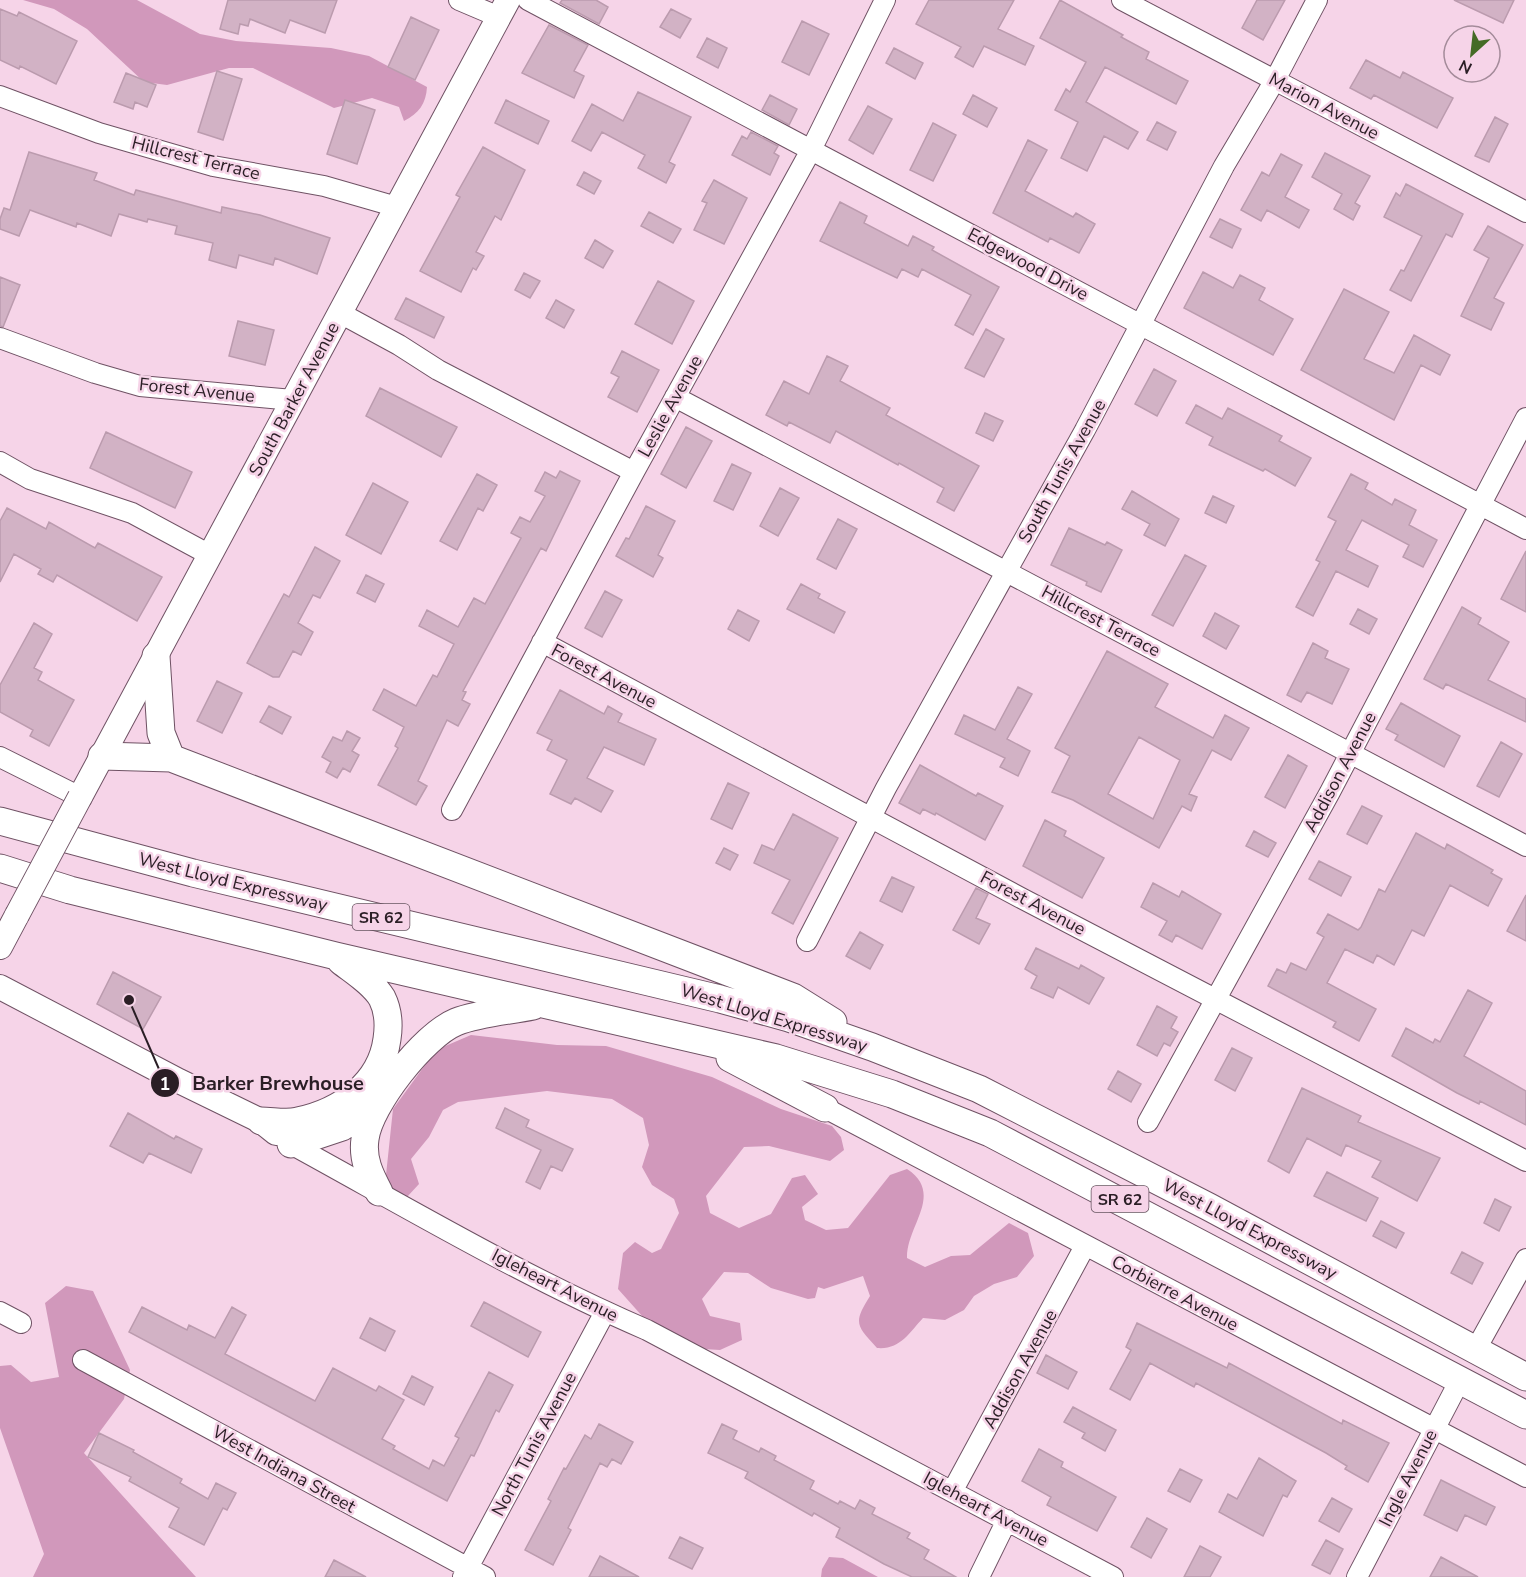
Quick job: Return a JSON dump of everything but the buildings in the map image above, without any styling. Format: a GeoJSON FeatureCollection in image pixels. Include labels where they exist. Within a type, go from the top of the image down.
{"type":"FeatureCollection","features":[{"type":"Feature","properties":{"kind":"highway"},"geometry":{"type":"LineString","coordinates":[[156,656],[161,733],[171,758]]}},
{"type":"Feature","properties":{"kind":"highway"},"geometry":{"type":"LineString","coordinates":[[102,756],[171,758],[793,997],[872,1047]]}},
{"type":"Feature","properties":{"kind":"highway","name":"West Lloyd Expressway"},"geometry":{"type":"LineString","coordinates":[[0,821],[193,873],[720,999],[789,1018],[872,1047],[979,1089],[1071,1135],[1526,1377]]}},
{"type":"Feature","properties":{"kind":"highway","name":"West Lloyd Expressway"},"geometry":{"type":"LineString","coordinates":[[0,868],[70,890],[336,956],[776,1058],[892,1094],[990,1133],[1526,1415]]}},
{"type":"Feature","properties":{"kind":"highway"},"geometry":{"type":"LineString","coordinates":[[261,1121],[297,1122],[339,1106],[365,1087],[382,1061],[388,1030],[383,1001],[376,990],[336,956]]}},
{"type":"Feature","properties":{"kind":"highway"},"geometry":{"type":"LineString","coordinates":[[379,1192],[368,1171],[364,1148],[367,1127],[379,1102],[426,1043],[444,1028],[458,1021],[542,1005]]}},
{"type":"Feature","properties":{"kind":"highway"},"geometry":{"type":"LineString","coordinates":[[691,1038],[825,1108]]}},
{"type":"Feature","properties":{"kind":"highway"},"geometry":{"type":"LineString","coordinates":[[291,1144],[342,1127],[379,1102]]}},
{"type":"Feature","properties":{"kind":"main road","name":"South Barker Avenue"},"geometry":{"type":"LineString","coordinates":[[0,947],[503,9]]}},
{"type":"Feature","properties":{"kind":"main road","name":"Igleheart Avenue"},"geometry":{"type":"LineString","coordinates":[[0,987],[179,1081],[261,1121],[291,1144]]}},
{"type":"Feature","properties":{"kind":"street"},"geometry":{"type":"LineString","coordinates":[[459,0],[503,9]]}},
{"type":"Feature","properties":{"kind":"street","name":"Edgewood Drive"},"geometry":{"type":"LineString","coordinates":[[528,0],[1526,529]]}},
{"type":"Feature","properties":{"kind":"street","name":"Leslie Avenue"},"geometry":{"type":"LineString","coordinates":[[452,810],[811,150],[885,0]]}},
{"type":"Feature","properties":{"kind":"street","name":"Marion Avenue"},"geometry":{"type":"LineString","coordinates":[[1122,0],[1526,212]]}},
{"type":"Feature","properties":{"kind":"street","name":"South Tunis Avenue"},"geometry":{"type":"LineString","coordinates":[[807,941],[1224,166],[1275,80],[1317,0]]}},
{"type":"Feature","properties":{"kind":"street","name":"Hillcrest Terrace"},"geometry":{"type":"LineString","coordinates":[[0,96],[99,133],[213,166],[324,186],[397,207]]}},
{"type":"Feature","properties":{"kind":"street"},"geometry":{"type":"LineString","coordinates":[[340,313],[399,345],[438,370],[634,472]]}},
{"type":"Feature","properties":{"kind":"street","name":"Forest Avenue"},"geometry":{"type":"LineString","coordinates":[[0,338],[28,350],[140,386],[293,400]]}},
{"type":"Feature","properties":{"kind":"street","name":"Hillcrest Terrace"},"geometry":{"type":"LineString","coordinates":[[675,397],[1526,846]]}},
{"type":"Feature","properties":{"kind":"street","name":"Addison Avenue"},"geometry":{"type":"LineString","coordinates":[[1148,1122],[1350,753],[1482,506],[1526,418]]}},
{"type":"Feature","properties":{"kind":"street"},"geometry":{"type":"LineString","coordinates":[[0,462],[30,479],[132,513],[210,555]]}},
{"type":"Feature","properties":{"kind":"street","name":"Forest Avenue"},"geometry":{"type":"LineString","coordinates":[[542,642],[1526,1161]]}},
{"type":"Feature","properties":{"kind":"street"},"geometry":{"type":"LineString","coordinates":[[0,757],[80,797]]}},
{"type":"Feature","properties":{"kind":"street","name":"Corbierre Avenue"},"geometry":{"type":"LineString","coordinates":[[825,1108],[1526,1477]]}},
{"type":"Feature","properties":{"kind":"street","name":"Igleheart Avenue"},"geometry":{"type":"LineString","coordinates":[[291,1144],[605,1312],[647,1330],[953,1490],[1113,1577]]}},
{"type":"Feature","properties":{"kind":"street","name":"Addison Avenue"},"geometry":{"type":"LineString","coordinates":[[953,1490],[1085,1246]]}},
{"type":"Feature","properties":{"kind":"street"},"geometry":{"type":"LineString","coordinates":[[1476,1349],[1526,1259]]}},
{"type":"Feature","properties":{"kind":"street"},"geometry":{"type":"LineString","coordinates":[[0,1312],[21,1323]]}},
{"type":"Feature","properties":{"kind":"street","name":"North Tunis Avenue"},"geometry":{"type":"LineString","coordinates":[[472,1574],[605,1312]]}},
{"type":"Feature","properties":{"kind":"street","name":"West Indiana Street"},"geometry":{"type":"LineString","coordinates":[[83,1360],[472,1574]]}},
{"type":"Feature","properties":{"kind":"street","name":"Ingle Avenue"},"geometry":{"type":"LineString","coordinates":[[1356,1577],[1460,1380]]}},
{"type":"Feature","properties":{"kind":"street"},"geometry":{"type":"LineString","coordinates":[[979,1577],[1007,1521]]}},
{"type":"Feature","properties":{"kind":"shaded area"},"geometry":{"type":"Polygon","coordinates":[[[23,0],[137,0],[200,34],[236,41],[331,48],[369,56],[427,87],[425,98],[418,111],[404,121],[399,107],[372,98],[334,108],[253,68],[229,68],[167,85],[144,82],[87,29],[54,9],[23,0]]]}},
{"type":"Feature","properties":{"kind":"shaded area"},"geometry":{"type":"Polygon","coordinates":[[[471,1035],[557,1045],[606,1046],[712,1077],[781,1109],[832,1126],[841,1137],[844,1150],[830,1161],[769,1146],[744,1147],[706,1196],[710,1213],[739,1228],[771,1214],[792,1178],[805,1175],[818,1194],[802,1207],[805,1220],[826,1230],[848,1228],[890,1175],[907,1169],[918,1179],[923,1189],[923,1200],[908,1246],[907,1258],[925,1267],[951,1256],[970,1255],[1009,1223],[1028,1233],[1034,1256],[1017,1277],[994,1284],[974,1296],[964,1310],[945,1320],[923,1318],[898,1343],[885,1348],[877,1348],[859,1324],[861,1312],[870,1296],[863,1276],[824,1289],[818,1287],[815,1298],[808,1299],[771,1288],[748,1273],[724,1272],[702,1299],[710,1316],[740,1323],[742,1340],[720,1350],[704,1349],[643,1317],[618,1289],[623,1253],[635,1242],[652,1253],[661,1249],[679,1213],[674,1199],[652,1185],[642,1167],[649,1145],[643,1118],[612,1099],[547,1091],[458,1102],[443,1110],[429,1137],[411,1159],[419,1184],[407,1197],[393,1192],[386,1175],[393,1109],[436,1050],[471,1035]]]}},
{"type":"Feature","properties":{"kind":"shaded area"},"geometry":{"type":"Polygon","coordinates":[[[66,1286],[93,1291],[130,1370],[124,1399],[84,1453],[196,1577],[33,1577],[44,1554],[0,1428],[0,1366],[11,1365],[31,1382],[59,1377],[45,1303],[66,1286]]]}},
{"type":"Feature","properties":{"kind":"shaded area"},"geometry":{"type":"Polygon","coordinates":[[[829,1557],[843,1558],[878,1577],[821,1577],[822,1569],[829,1557]]]}},
{"type":"Feature","properties":{"kind":"place","name":"Barker Brewhouse"},"geometry":{"type":"Point","coordinates":[129,1000]}}]}
